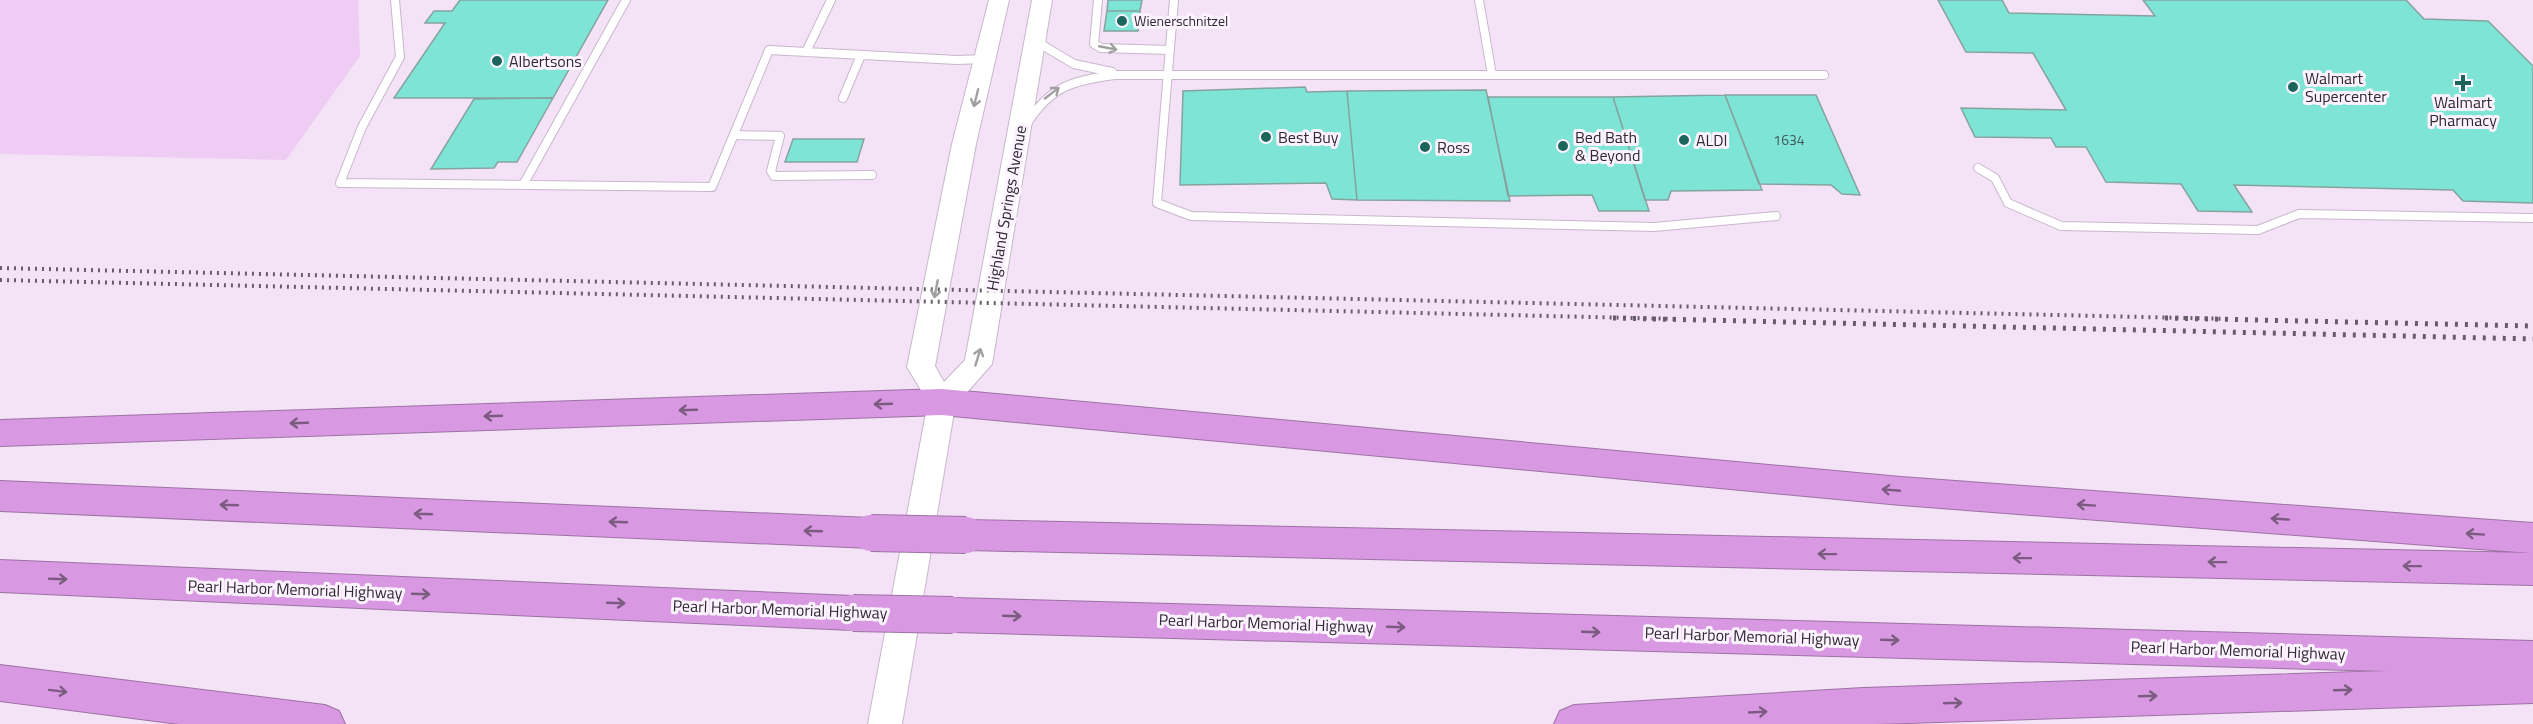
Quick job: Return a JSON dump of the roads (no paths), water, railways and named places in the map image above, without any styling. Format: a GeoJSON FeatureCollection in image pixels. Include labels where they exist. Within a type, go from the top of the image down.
{"type":"FeatureCollection","features":[{"type":"Feature","properties":{"kind":"highway"},"geometry":{"type":"LineString","coordinates":[[0,433],[942,402],[1901,491],[2533,538]]}},
{"type":"Feature","properties":{"kind":"highway"},"geometry":{"type":"LineString","coordinates":[[0,496],[872,533],[2533,569]]}},
{"type":"Feature","properties":{"kind":"highway","name":"Pearl Harbor Memorial Highway"},"geometry":{"type":"LineString","coordinates":[[0,576],[853,613],[2533,658]]}},
{"type":"Feature","properties":{"kind":"highway"},"geometry":{"type":"LineString","coordinates":[[0,683],[325,724]]}},
{"type":"Feature","properties":{"kind":"highway"},"geometry":{"type":"LineString","coordinates":[[1574,724],[1863,706],[2533,685]]}},
{"type":"Feature","properties":{"kind":"main road"},"geometry":{"type":"LineString","coordinates":[[885,724],[942,402],[921,367],[964,144],[999,0]]}},
{"type":"Feature","properties":{"kind":"main road","name":"Highland Springs Avenue"},"geometry":{"type":"LineString","coordinates":[[942,402],[978,364],[1041,8]]}},
{"type":"Feature","properties":{"kind":"lane"},"geometry":{"type":"LineString","coordinates":[[395,0],[400,57],[362,128],[340,183],[712,187],[769,51],[986,59]]}},
{"type":"Feature","properties":{"kind":"lane"},"geometry":{"type":"LineString","coordinates":[[523,185],[626,0]]}},
{"type":"Feature","properties":{"kind":"lane"},"geometry":{"type":"LineString","coordinates":[[806,52],[831,0]]}},
{"type":"Feature","properties":{"kind":"lane"},"geometry":{"type":"LineString","coordinates":[[1098,0],[1094,44],[1101,48],[1170,50]]}},
{"type":"Feature","properties":{"kind":"lane"},"geometry":{"type":"LineString","coordinates":[[1174,0],[1166,74],[1157,204],[1191,216],[1654,227],[1776,216]]}},
{"type":"Feature","properties":{"kind":"lane"},"geometry":{"type":"LineString","coordinates":[[1479,0],[1492,75]]}},
{"type":"Feature","properties":{"kind":"lane"},"geometry":{"type":"LineString","coordinates":[[1041,8],[1042,45],[1058,59],[1079,68],[1141,74]]}},
{"type":"Feature","properties":{"kind":"lane"},"geometry":{"type":"LineString","coordinates":[[843,98],[861,55]]}},
{"type":"Feature","properties":{"kind":"lane"},"geometry":{"type":"LineString","coordinates":[[1018,140],[1038,104],[1061,86],[1086,78],[1141,74],[1824,75]]}},
{"type":"Feature","properties":{"kind":"lane"},"geometry":{"type":"LineString","coordinates":[[734,135],[780,136],[771,171],[774,176],[872,175]]}},
{"type":"Feature","properties":{"kind":"lane"},"geometry":{"type":"LineString","coordinates":[[1978,168],[1995,178],[2008,203],[2061,226],[2258,230],[2299,214],[2533,218]]}},
{"type":"Feature","properties":{"kind":"railway"},"geometry":{"type":"LineString","coordinates":[[0,268],[2230,319]]}},
{"type":"Feature","properties":{"kind":"railway"},"geometry":{"type":"LineString","coordinates":[[0,280],[1677,319]]}},
{"type":"Feature","properties":{"kind":"railway"},"geometry":{"type":"LineString","coordinates":[[1613,318],[2533,339]]}},
{"type":"Feature","properties":{"kind":"railway"},"geometry":{"type":"LineString","coordinates":[[2165,318],[2533,326]]}},
{"type":"Feature","properties":{"kind":"place","name":"Wienerschnitzel"},"geometry":{"type":"Point","coordinates":[1122,21]}},
{"type":"Feature","properties":{"kind":"place","name":"Albertsons"},"geometry":{"type":"Point","coordinates":[497,61]}},
{"type":"Feature","properties":{"kind":"place","name":"Walmart Pharmacy"},"geometry":{"type":"Point","coordinates":[2463,83]}},
{"type":"Feature","properties":{"kind":"place","name":"Walmart Supercenter"},"geometry":{"type":"Point","coordinates":[2293,87]}},
{"type":"Feature","properties":{"kind":"place","name":"Best Buy"},"geometry":{"type":"Point","coordinates":[1266,137]}},
{"type":"Feature","properties":{"kind":"place","name":"ALDI"},"geometry":{"type":"Point","coordinates":[1684,140]}},
{"type":"Feature","properties":{"kind":"place","name":"Bed Bath & Beyond"},"geometry":{"type":"Point","coordinates":[1563,146]}},
{"type":"Feature","properties":{"kind":"place","name":"Ross"},"geometry":{"type":"Point","coordinates":[1425,147]}}]}
